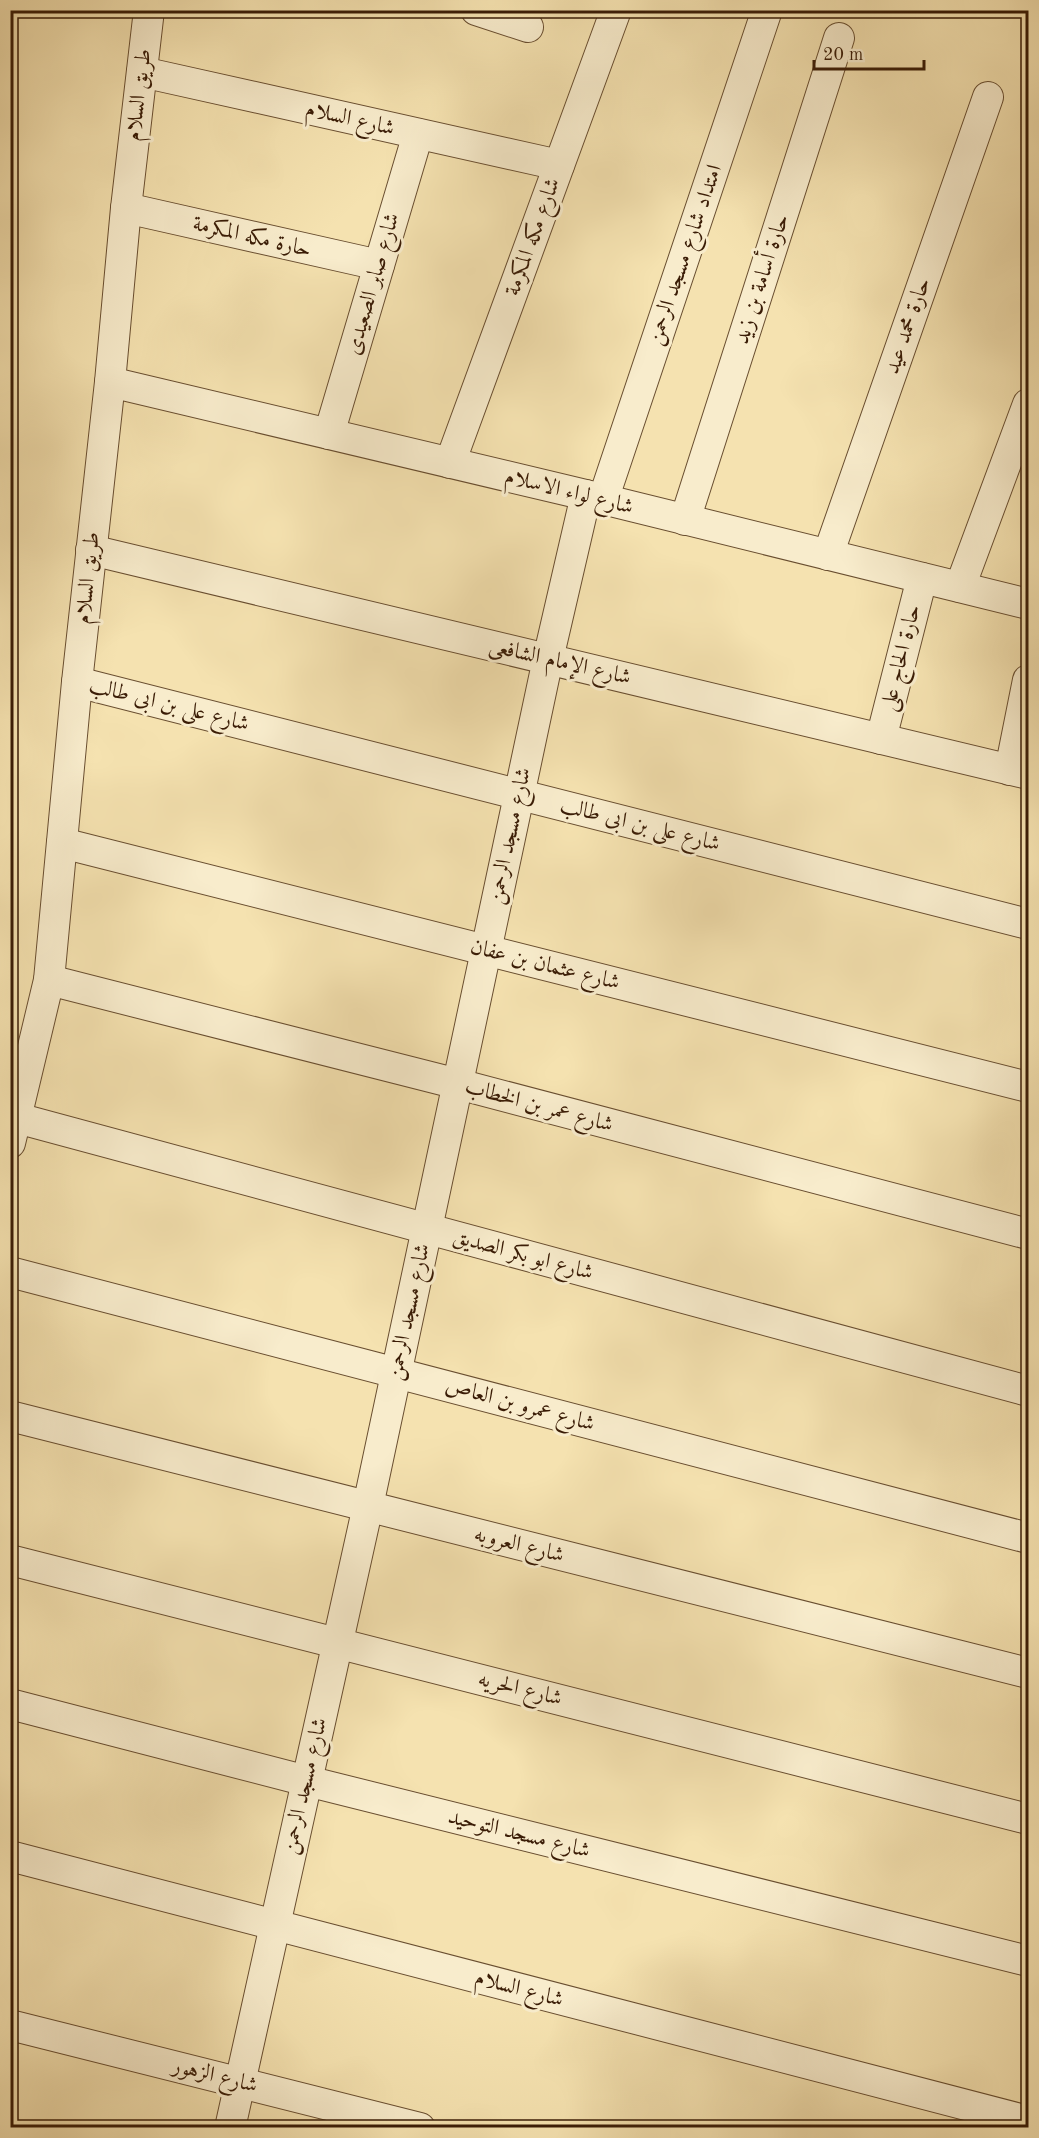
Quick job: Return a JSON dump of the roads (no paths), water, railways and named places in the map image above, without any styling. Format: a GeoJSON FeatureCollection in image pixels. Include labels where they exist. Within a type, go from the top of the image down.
{"type":"FeatureCollection","features":[{"type":"Feature","properties":{"kind":"street","name":"طريق السلام"},"geometry":{"type":"LineString","coordinates":[[14,1131],[49,980],[77,682],[149,10]]}},
{"type":"Feature","properties":{"kind":"street"},"geometry":{"type":"LineString","coordinates":[[476,10],[528,27]]}},
{"type":"Feature","properties":{"kind":"street","name":"شارع مكه المكرمة"},"geometry":{"type":"LineString","coordinates":[[450,463],[616,10]]}},
{"type":"Feature","properties":{"kind":"street","name":"امتداد شارع مسجد الرحمن"},"geometry":{"type":"LineString","coordinates":[[595,498],[767,10]]}},
{"type":"Feature","properties":{"kind":"street","name":"حارة أسامة بن زيد"},"geometry":{"type":"LineString","coordinates":[[685,520],[839,38]]}},
{"type":"Feature","properties":{"kind":"street","name":"شارع السلام"},"geometry":{"type":"LineString","coordinates":[[142,72],[559,165]]}},
{"type":"Feature","properties":{"kind":"street","name":"حارة محمد عيد"},"geometry":{"type":"LineString","coordinates":[[828,555],[988,97]]}},
{"type":"Feature","properties":{"kind":"street","name":"شارع صابر الصعيدى"},"geometry":{"type":"LineString","coordinates":[[329,434],[418,134]]}},
{"type":"Feature","properties":{"kind":"street","name":"حارة مكه المكرمة"},"geometry":{"type":"LineString","coordinates":[[126,208],[379,265]]}},
{"type":"Feature","properties":{"kind":"street","name":"شارع لواء الاسلام"},"geometry":{"type":"LineString","coordinates":[[110,382],[1029,604]]}},
{"type":"Feature","properties":{"kind":"street"},"geometry":{"type":"LineString","coordinates":[[960,587],[1029,404]]}},
{"type":"Feature","properties":{"kind":"street","name":"شارع مسجد الرحمن"},"geometry":{"type":"LineString","coordinates":[[230,2127],[368,1506],[548,659],[595,498]]}},
{"type":"Feature","properties":{"kind":"street","name":"شارع الإمام الشافعى"},"geometry":{"type":"LineString","coordinates":[[91,550],[1019,772]]}},
{"type":"Feature","properties":{"kind":"street","name":"حارة الحاج على"},"geometry":{"type":"LineString","coordinates":[[881,739],[922,578]]}},
{"type":"Feature","properties":{"kind":"street"},"geometry":{"type":"LineString","coordinates":[[1019,772],[1029,680]]}},
{"type":"Feature","properties":{"kind":"street","name":"شارع على بن ابى طالب"},"geometry":{"type":"LineString","coordinates":[[77,682],[1029,924]]}},
{"type":"Feature","properties":{"kind":"street","name":"شارع عثمان بن عفان"},"geometry":{"type":"LineString","coordinates":[[62,843],[1029,1087]]}},
{"type":"Feature","properties":{"kind":"street","name":"شارع عمر بن الخطاب"},"geometry":{"type":"LineString","coordinates":[[49,980],[458,1084],[1029,1234]]}},
{"type":"Feature","properties":{"kind":"street","name":"شارع ابو بكر الصديق"},"geometry":{"type":"LineString","coordinates":[[14,1131],[427,1229],[1029,1391]]}},
{"type":"Feature","properties":{"kind":"street","name":"شارع عمرو بن العاص"},"geometry":{"type":"LineString","coordinates":[[10,1272],[1029,1538]]}},
{"type":"Feature","properties":{"kind":"street","name":"شارع العروبه"},"geometry":{"type":"LineString","coordinates":[[10,1416],[1029,1673]]}},
{"type":"Feature","properties":{"kind":"street","name":"شارع الحريه"},"geometry":{"type":"LineString","coordinates":[[10,1560],[1029,1819]]}},
{"type":"Feature","properties":{"kind":"street","name":"شارع مسجد التوحيد"},"geometry":{"type":"LineString","coordinates":[[10,1704],[307,1781],[1029,1961]]}},
{"type":"Feature","properties":{"kind":"street","name":"شارع السلام"},"geometry":{"type":"LineString","coordinates":[[10,1856],[1029,2121]]}},
{"type":"Feature","properties":{"kind":"street","name":"شارع الزهور"},"geometry":{"type":"LineString","coordinates":[[10,2025],[420,2127]]}}]}
